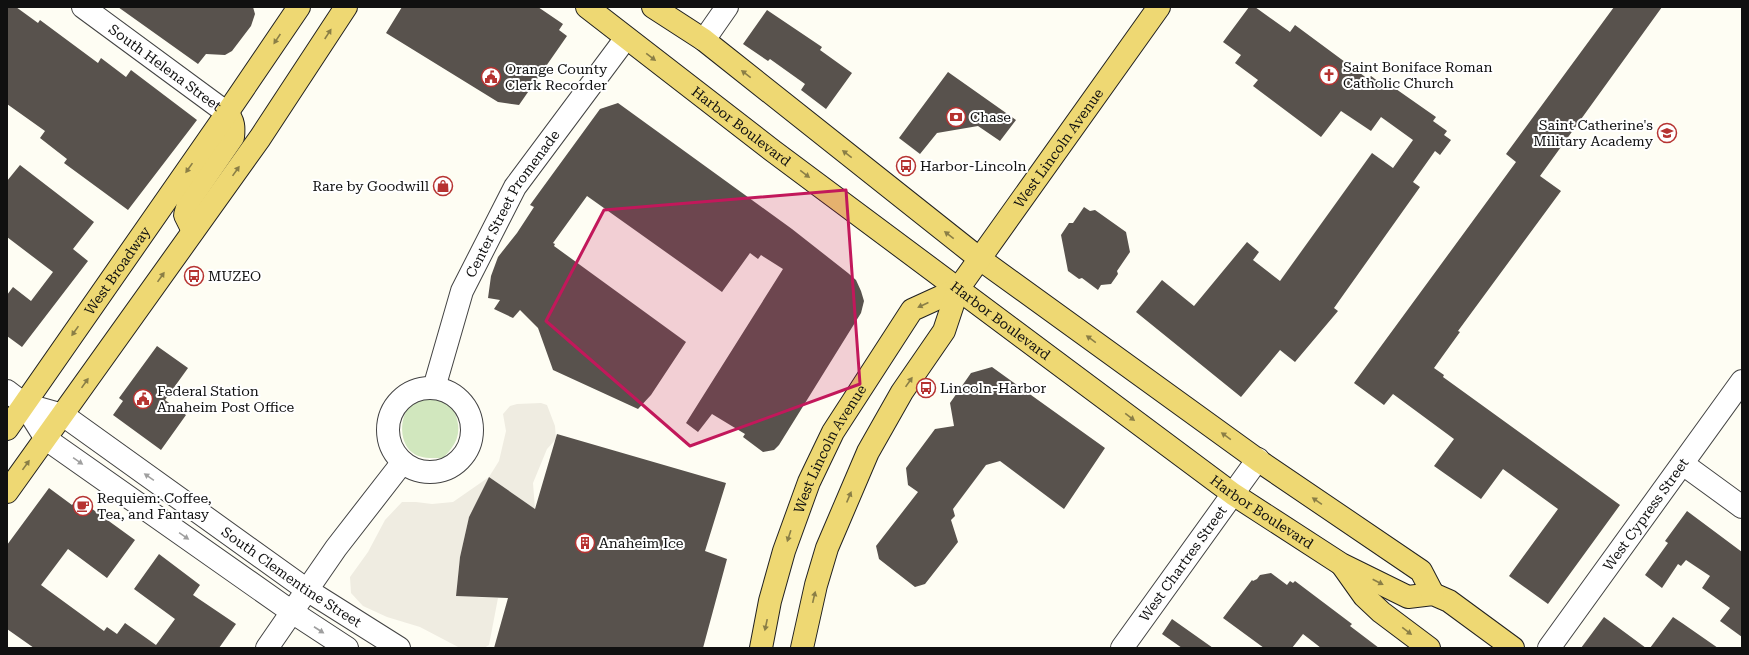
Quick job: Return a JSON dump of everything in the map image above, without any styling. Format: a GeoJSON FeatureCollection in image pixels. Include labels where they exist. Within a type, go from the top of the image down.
{"type":"FeatureCollection","features":[{"type":"Feature","properties":{"kind":"main road","name":"West Broadway"},"geometry":{"type":"LineString","coordinates":[[7,429],[299,7]]}},
{"type":"Feature","properties":{"kind":"main road"},"geometry":{"type":"LineString","coordinates":[[7,492],[260,138],[346,7]]}},
{"type":"Feature","properties":{"kind":"main road","name":"Harbor Boulevard"},"geometry":{"type":"LineString","coordinates":[[587,7],[958,289],[1233,494],[1341,564],[1408,597],[1433,594]]}},
{"type":"Feature","properties":{"kind":"main road"},"geometry":{"type":"LineString","coordinates":[[653,7],[704,40],[980,259],[1258,459],[1349,523],[1421,571],[1433,594],[1449,601],[1513,648]]}},
{"type":"Feature","properties":{"kind":"main road","name":"West Lincoln Avenue"},"geometry":{"type":"LineString","coordinates":[[802,648],[816,585],[827,548],[865,459],[902,392],[944,332],[958,289],[1159,7]]}},
{"type":"Feature","properties":{"kind":"main road"},"geometry":{"type":"LineString","coordinates":[[193,231],[186,215],[189,201],[233,137],[234,126],[232,118],[227,113]]}},
{"type":"Feature","properties":{"kind":"main road","name":"West Lincoln Avenue"},"geometry":{"type":"LineString","coordinates":[[761,648],[772,594],[799,506],[833,432],[912,310],[958,289]]}},
{"type":"Feature","properties":{"kind":"main road"},"geometry":{"type":"LineString","coordinates":[[1341,564],[1364,596],[1381,612],[1429,648]]}},
{"type":"Feature","properties":{"kind":"street","name":"South Helena Street"},"geometry":{"type":"LineString","coordinates":[[83,7],[227,113]]}},
{"type":"Feature","properties":{"kind":"street"},"geometry":{"type":"LineString","coordinates":[[704,40],[728,7]]}},
{"type":"Feature","properties":{"kind":"street","name":"Center Street Promenade"},"geometry":{"type":"LineString","coordinates":[[434,388],[462,291],[515,187],[626,38]]}},
{"type":"Feature","properties":{"kind":"street","name":"West Cypress Street"},"geometry":{"type":"LineString","coordinates":[[1549,648],[1742,381]]}},
{"type":"Feature","properties":{"kind":"street"},"geometry":{"type":"LineString","coordinates":[[434,388],[453,394],[463,403],[470,416],[473,432],[469,447],[463,458],[443,471],[429,473],[415,470],[402,462],[391,447],[388,433],[389,419],[396,405],[405,396],[418,389],[434,388]]}},
{"type":"Feature","properties":{"kind":"street","name":"South Clementine Street"},"geometry":{"type":"LineString","coordinates":[[7,391],[24,404],[46,439],[292,612],[347,648]]}},
{"type":"Feature","properties":{"kind":"street","name":"South Clementine Street"},"geometry":{"type":"LineString","coordinates":[[24,404],[63,415],[307,590],[399,648]]}},
{"type":"Feature","properties":{"kind":"street","name":"West Chartres Street"},"geometry":{"type":"LineString","coordinates":[[1122,648],[1258,459]]}},
{"type":"Feature","properties":{"kind":"street"},"geometry":{"type":"LineString","coordinates":[[267,648],[336,548],[402,462]]}},
{"type":"Feature","properties":{"kind":"street"},"geometry":{"type":"LineString","coordinates":[[1683,464],[1742,507]]}},
{"type":"Feature","properties":{"kind":"highlighted area"},"geometry":{"type":"Polygon","coordinates":[[[846,190],[860,384],[690,446],[546,321],[604,210],[846,190]]]}},
{"type":"Feature","properties":{"kind":"green space"},"geometry":{"type":"Polygon","coordinates":[[[438,399],[445,401],[452,407],[458,422],[457,439],[443,458],[427,458],[416,455],[408,448],[404,441],[402,426],[407,411],[411,404],[417,400],[438,399]]]}},
{"type":"Feature","properties":{"kind":"shaded area"},"geometry":{"type":"Polygon","coordinates":[[[541,403],[547,405],[555,426],[556,439],[547,449],[533,483],[535,509],[489,477],[499,461],[506,431],[503,414],[510,406],[517,404],[541,403]]]}},
{"type":"Feature","properties":{"kind":"shaded area"},"geometry":{"type":"Polygon","coordinates":[[[489,477],[469,517],[460,557],[456,596],[498,598],[489,645],[484,648],[460,648],[420,627],[387,617],[363,606],[351,593],[350,577],[368,552],[385,520],[402,502],[432,504],[453,502],[489,477]]]}},
{"type":"Feature","properties":{"kind":"building"},"geometry":{"type":"Polygon","coordinates":[[[7,7],[16,7],[38,23],[40,20],[98,63],[101,58],[126,77],[131,70],[197,120],[128,210],[64,163],[67,159],[40,138],[45,131],[7,104],[7,7]]]}},
{"type":"Feature","properties":{"kind":"building"},"geometry":{"type":"Polygon","coordinates":[[[118,7],[253,7],[255,14],[251,26],[232,51],[225,55],[206,54],[198,64],[118,7]]]}},
{"type":"Feature","properties":{"kind":"building"},"geometry":{"type":"Polygon","coordinates":[[[402,7],[538,7],[563,24],[559,30],[567,36],[519,105],[498,102],[386,33],[402,7]]]}},
{"type":"Feature","properties":{"kind":"building"},"geometry":{"type":"Polygon","coordinates":[[[1249,7],[1255,7],[1290,32],[1295,25],[1368,79],[1371,76],[1383,85],[1386,82],[1436,117],[1433,121],[1447,131],[1444,135],[1451,140],[1440,155],[1435,151],[1413,182],[1420,187],[1334,308],[1338,311],[1295,362],[1280,350],[1241,397],[1136,312],[1162,280],[1194,306],[1247,242],[1259,252],[1253,260],[1280,281],[1372,153],[1393,168],[1413,140],[1381,117],[1371,131],[1341,111],[1321,137],[1253,86],[1258,80],[1235,63],[1241,55],[1223,42],[1249,7]]]}},
{"type":"Feature","properties":{"kind":"building"},"geometry":{"type":"Polygon","coordinates":[[[1614,7],[1662,7],[1540,176],[1561,191],[1458,331],[1460,332],[1434,368],[1444,375],[1443,377],[1620,505],[1548,604],[1509,576],[1558,509],[1503,469],[1481,499],[1434,466],[1454,439],[1393,394],[1384,405],[1354,383],[1516,162],[1506,154],[1614,7]]]}},
{"type":"Feature","properties":{"kind":"building"},"geometry":{"type":"Polygon","coordinates":[[[767,10],[822,47],[820,50],[852,73],[826,109],[801,90],[805,84],[770,59],[768,61],[743,44],[767,10]]]}},
{"type":"Feature","properties":{"kind":"building"},"geometry":{"type":"Polygon","coordinates":[[[948,72],[1016,120],[1000,141],[978,126],[937,133],[920,154],[899,138],[948,72]]]}},
{"type":"Feature","properties":{"kind":"building"},"geometry":{"type":"Polygon","coordinates":[[[618,103],[792,229],[856,280],[861,291],[864,301],[861,313],[779,445],[774,450],[763,452],[743,437],[745,434],[712,414],[698,432],[686,423],[783,269],[761,255],[758,259],[750,253],[722,292],[587,196],[553,243],[555,244],[554,246],[686,342],[651,395],[638,409],[553,370],[538,328],[520,310],[513,318],[494,309],[500,300],[488,298],[491,276],[498,257],[517,233],[534,207],[530,205],[600,109],[618,103]]]}},
{"type":"Feature","properties":{"kind":"building"},"geometry":{"type":"Polygon","coordinates":[[[20,165],[94,222],[73,249],[88,261],[22,347],[7,336],[7,295],[13,287],[31,301],[53,272],[7,237],[7,181],[20,165]]]}},
{"type":"Feature","properties":{"kind":"building"},"geometry":{"type":"Polygon","coordinates":[[[1084,207],[1090,211],[1095,210],[1126,232],[1130,252],[1117,271],[1118,274],[1111,284],[1101,285],[1098,290],[1082,278],[1079,279],[1068,271],[1061,235],[1069,223],[1073,223],[1084,207]]]}},
{"type":"Feature","properties":{"kind":"building","name":"Federal Station Anaheim Post Office"},"geometry":{"type":"Polygon","coordinates":[[[157,346],[188,368],[165,400],[186,415],[161,450],[113,415],[123,401],[119,398],[157,346]]]}},
{"type":"Feature","properties":{"kind":"building"},"geometry":{"type":"Polygon","coordinates":[[[992,367],[1105,448],[1064,509],[1000,461],[986,465],[953,509],[955,516],[951,520],[958,542],[925,584],[915,587],[879,559],[876,546],[918,492],[908,485],[906,468],[935,429],[954,426],[950,403],[971,373],[992,367]]]}},
{"type":"Feature","properties":{"kind":"building","name":"Anaheim Ice"},"geometry":{"type":"Polygon","coordinates":[[[557,434],[726,483],[705,551],[727,559],[703,648],[494,648],[508,598],[456,596],[460,557],[469,517],[489,477],[535,509],[557,434]]]}},
{"type":"Feature","properties":{"kind":"building"},"geometry":{"type":"Polygon","coordinates":[[[49,488],[72,505],[77,498],[135,540],[107,578],[68,549],[41,585],[104,631],[107,627],[117,634],[125,623],[156,645],[175,619],[134,589],[159,554],[200,585],[193,595],[236,624],[219,648],[34,648],[7,629],[7,545],[49,488]]]}},
{"type":"Feature","properties":{"kind":"building"},"geometry":{"type":"Polygon","coordinates":[[[1687,511],[1742,552],[1742,637],[1720,621],[1730,608],[1702,588],[1710,576],[1686,560],[1681,566],[1678,564],[1662,588],[1645,575],[1668,543],[1665,541],[1687,511]]]}},
{"type":"Feature","properties":{"kind":"building"},"geometry":{"type":"Polygon","coordinates":[[[1271,573],[1287,585],[1290,581],[1293,583],[1295,581],[1352,624],[1350,626],[1379,648],[1321,648],[1303,634],[1292,648],[1264,648],[1223,618],[1252,580],[1257,579],[1260,575],[1271,573]]]}},
{"type":"Feature","properties":{"kind":"building"},"geometry":{"type":"Polygon","coordinates":[[[1604,617],[1646,648],[1581,648],[1604,617]]]}},
{"type":"Feature","properties":{"kind":"building"},"geometry":{"type":"Polygon","coordinates":[[[1673,617],[1682,623],[1718,648],[1650,648],[1673,617]]]}},
{"type":"Feature","properties":{"kind":"building"},"geometry":{"type":"Polygon","coordinates":[[[1172,619],[1213,648],[1182,648],[1162,634],[1172,619]]]}},
{"type":"Feature","properties":{"kind":"place","name":"Saint Boniface Roman Catholic Church"},"geometry":{"type":"Point","coordinates":[1329,75]}},
{"type":"Feature","properties":{"kind":"place","name":"Orange County Clerk Recorder"},"geometry":{"type":"Point","coordinates":[491,77]}},
{"type":"Feature","properties":{"kind":"place","name":"Chase"},"geometry":{"type":"Point","coordinates":[956,117]}},
{"type":"Feature","properties":{"kind":"place","name":"Saint Catherine's Military Academy"},"geometry":{"type":"Point","coordinates":[1667,133]}},
{"type":"Feature","properties":{"kind":"place","name":"Harbor-Lincoln"},"geometry":{"type":"Point","coordinates":[906,166]}},
{"type":"Feature","properties":{"kind":"place","name":"Rare by Goodwill"},"geometry":{"type":"Point","coordinates":[443,186]}},
{"type":"Feature","properties":{"kind":"place","name":"MUZEO"},"geometry":{"type":"Point","coordinates":[194,276]}},
{"type":"Feature","properties":{"kind":"place","name":"Lincoln-Harbor"},"geometry":{"type":"Point","coordinates":[926,388]}},
{"type":"Feature","properties":{"kind":"place","name":"Federal Station Anaheim Post Office"},"geometry":{"type":"Point","coordinates":[143,399]}},
{"type":"Feature","properties":{"kind":"place","name":"Requiem: Coffee, Tea, and Fantasy"},"geometry":{"type":"Point","coordinates":[83,506]}},
{"type":"Feature","properties":{"kind":"place","name":"Anaheim Ice"},"geometry":{"type":"Point","coordinates":[585,543]}}]}
